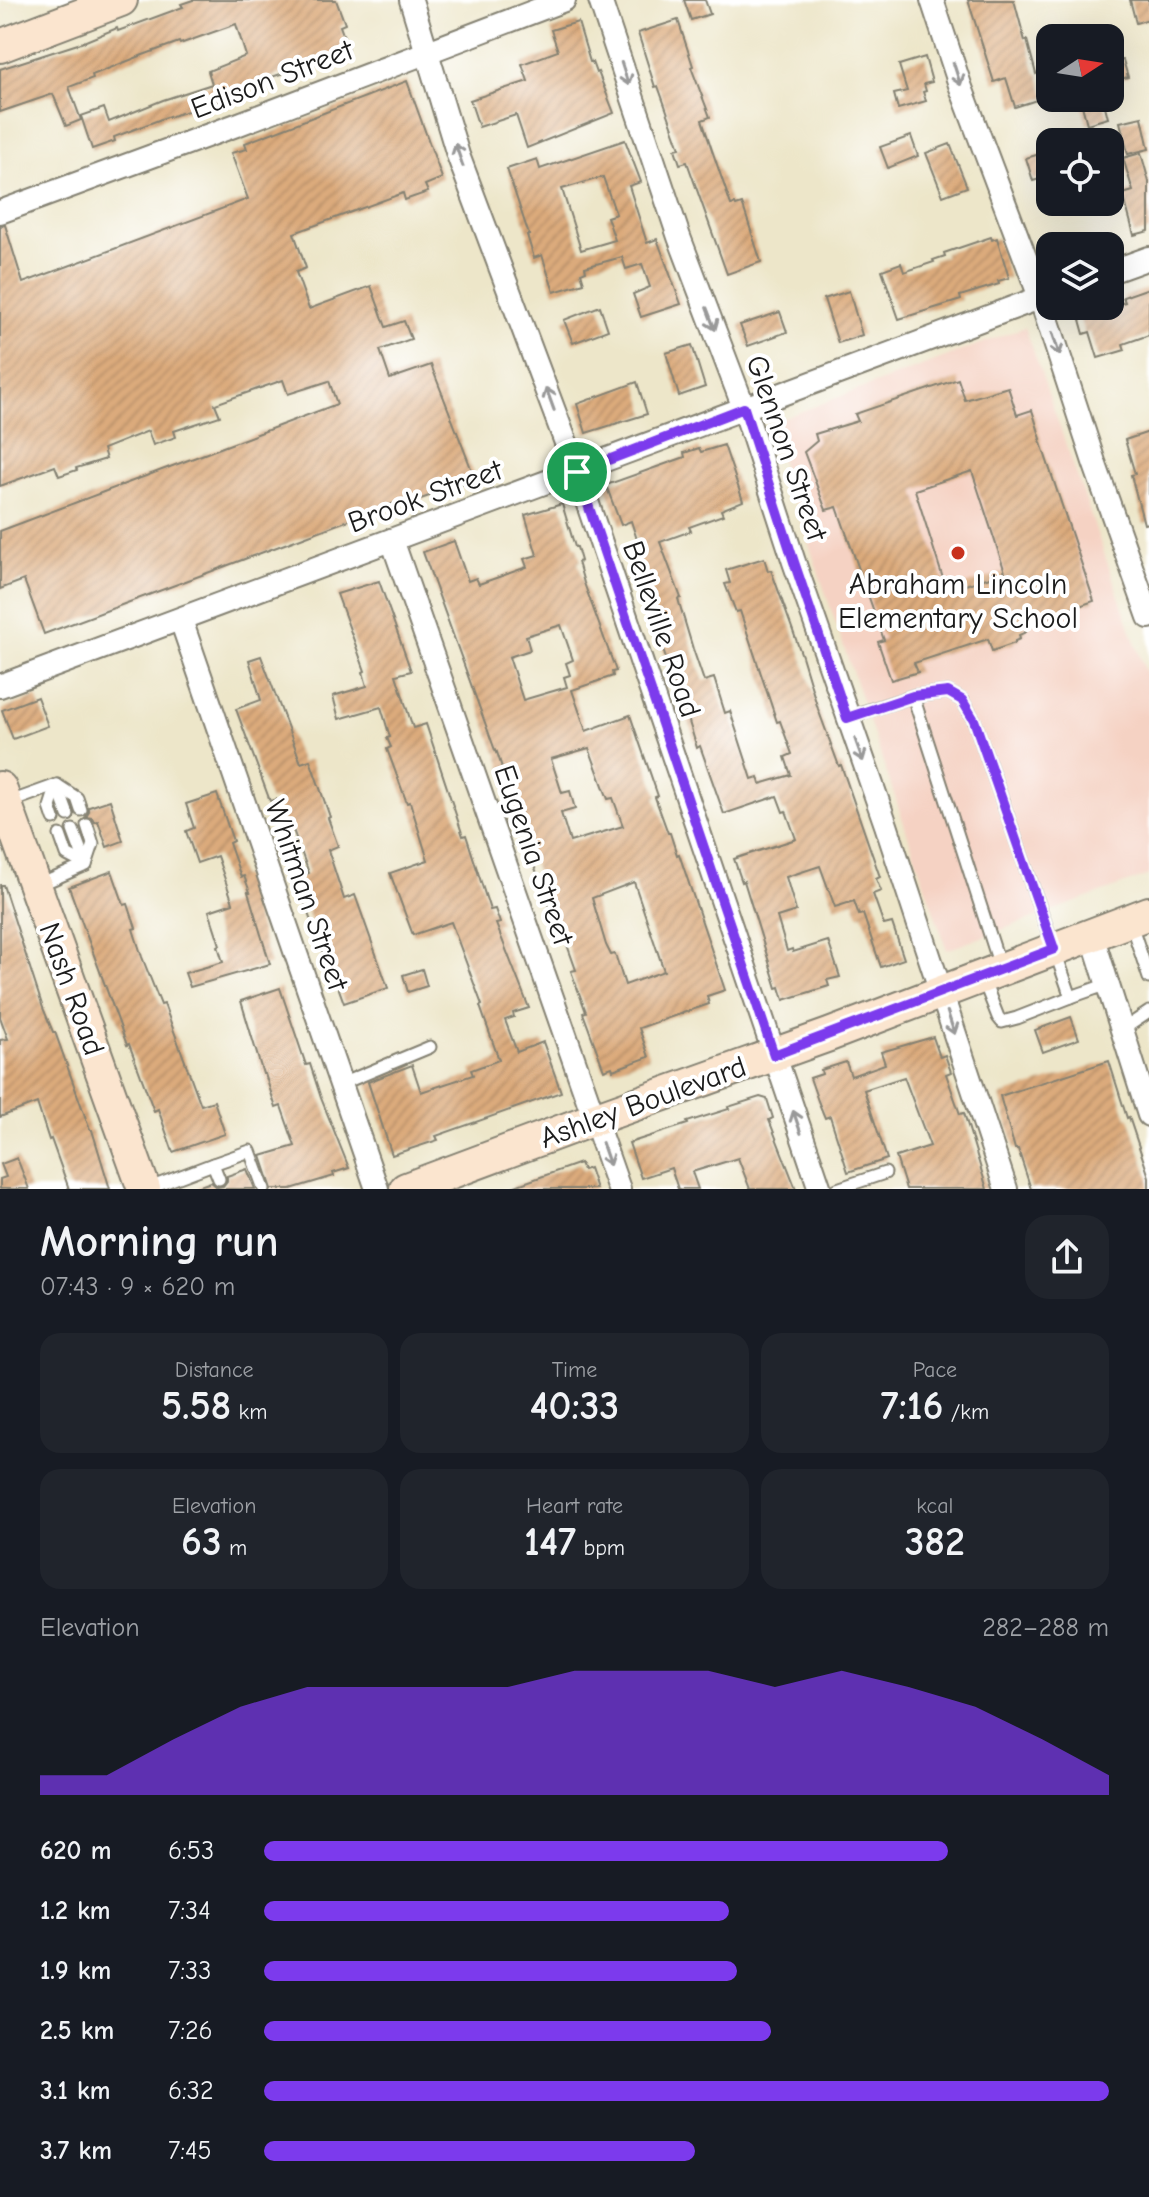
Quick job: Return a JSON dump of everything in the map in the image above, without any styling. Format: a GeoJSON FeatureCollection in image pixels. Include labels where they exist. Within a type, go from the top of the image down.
{"type":"FeatureCollection","features":[{"type":"Feature","properties":{"kind":"main road"},"geometry":{"type":"LineString","coordinates":[[0,46],[121,0]]}},
{"type":"Feature","properties":{"kind":"main road","name":"Nash Road"},"geometry":{"type":"LineString","coordinates":[[3,796],[145,1189]]}},
{"type":"Feature","properties":{"kind":"main road","name":"Ashley Boulevard"},"geometry":{"type":"LineString","coordinates":[[406,1189],[1140,917]]}},
{"type":"Feature","properties":{"kind":"street","name":"Belleville Road"},"geometry":{"type":"LineString","coordinates":[[411,0],[458,155],[577,472],[820,1189]]}},
{"type":"Feature","properties":{"kind":"street","name":"Edison Street"},"geometry":{"type":"LineString","coordinates":[[0,212],[564,0]]}},
{"type":"Feature","properties":{"kind":"street","name":"Glennon Street"},"geometry":{"type":"LineString","coordinates":[[600,0],[679,237],[744,408],[1006,1189]]}},
{"type":"Feature","properties":{"kind":"street"},"geometry":{"type":"LineString","coordinates":[[932,0],[960,85],[1036,273]]}},
{"type":"Feature","properties":{"kind":"street"},"geometry":{"type":"LineString","coordinates":[[1124,267],[1149,258]]}},
{"type":"Feature","properties":{"kind":"street","name":"Brook Street"},"geometry":{"type":"LineString","coordinates":[[0,686],[1036,298]]}},
{"type":"Feature","properties":{"kind":"street"},"geometry":{"type":"LineString","coordinates":[[1052,320],[1094,462],[1149,617]]}},
{"type":"Feature","properties":{"kind":"street","name":"Eugenia Street"},"geometry":{"type":"LineString","coordinates":[[392,540],[619,1189]]}},
{"type":"Feature","properties":{"kind":"street","name":"Whitman Street"},"geometry":{"type":"LineString","coordinates":[[181,620],[377,1189]]}},
{"type":"Feature","properties":{"kind":"street"},"geometry":{"type":"LineString","coordinates":[[1092,935],[1149,1115]]}},
{"type":"Feature","properties":{"kind":"lane"},"geometry":{"type":"LineString","coordinates":[[847,718],[913,696],[948,692],[962,700],[974,720],[1071,997]]}},
{"type":"Feature","properties":{"kind":"lane"},"geometry":{"type":"LineString","coordinates":[[913,696],[991,973],[998,1017],[1002,1022],[1017,1018],[1108,984]]}},
{"type":"Feature","properties":{"kind":"lane"},"geometry":{"type":"LineString","coordinates":[[57,785],[68,815]]}},
{"type":"Feature","properties":{"kind":"lane"},"geometry":{"type":"LineString","coordinates":[[54,819],[50,807],[57,785]]}},
{"type":"Feature","properties":{"kind":"lane"},"geometry":{"type":"LineString","coordinates":[[3,796],[57,785],[77,798],[81,810]]}},
{"type":"Feature","properties":{"kind":"lane"},"geometry":{"type":"LineString","coordinates":[[35,887],[86,865],[93,844],[87,825]]}},
{"type":"Feature","properties":{"kind":"lane"},"geometry":{"type":"LineString","coordinates":[[73,830],[86,865]]}},
{"type":"Feature","properties":{"kind":"lane"},"geometry":{"type":"LineString","coordinates":[[60,835],[67,855],[86,865]]}},
{"type":"Feature","properties":{"kind":"lane"},"geometry":{"type":"LineString","coordinates":[[1140,917],[1149,978]]}},
{"type":"Feature","properties":{"kind":"lane"},"geometry":{"type":"LineString","coordinates":[[1122,1030],[1149,1012]]}},
{"type":"Feature","properties":{"kind":"lane"},"geometry":{"type":"LineString","coordinates":[[341,1084],[430,1047]]}},
{"type":"Feature","properties":{"kind":"lane"},"geometry":{"type":"LineString","coordinates":[[145,1189],[250,1151],[264,1189]]}},
{"type":"Feature","properties":{"kind":"lane"},"geometry":{"type":"LineString","coordinates":[[213,1164],[219,1179]]}},
{"type":"Feature","properties":{"kind":"lane"},"geometry":{"type":"LineString","coordinates":[[837,1189],[885,1173]]}},
{"type":"Feature","properties":{"kind":"shaded area","name":"Abraham Lincoln Elementary School"},"geometry":{"type":"Polygon","coordinates":[[[1025,327],[1149,682],[1149,875],[947,950],[768,424],[1025,327]]]}},
{"type":"Feature","properties":{"kind":"building"},"geometry":{"type":"Polygon","coordinates":[[[193,0],[336,0],[345,24],[340,26],[348,48],[336,52],[337,55],[239,88],[241,93],[114,137],[115,141],[92,149],[81,116],[104,108],[109,122],[212,84],[208,71],[246,56],[236,24],[143,55],[69,87],[81,120],[66,126],[53,94],[0,112],[0,69],[117,28],[118,31],[183,7],[181,4],[193,0]]]}},
{"type":"Feature","properties":{"kind":"building"},"geometry":{"type":"Polygon","coordinates":[[[684,0],[705,0],[710,14],[691,20],[684,0]]]}},
{"type":"Feature","properties":{"kind":"building"},"geometry":{"type":"Polygon","coordinates":[[[968,0],[1014,0],[1036,74],[1036,100],[1015,107],[1006,78],[994,82],[968,0]]]}},
{"type":"Feature","properties":{"kind":"building"},"geometry":{"type":"Polygon","coordinates":[[[1130,0],[1149,0],[1149,19],[1136,23],[1130,0]]]}},
{"type":"Feature","properties":{"kind":"building"},"geometry":{"type":"Polygon","coordinates":[[[678,20],[710,117],[702,120],[713,153],[731,205],[742,204],[761,262],[727,274],[687,162],[680,164],[675,149],[680,148],[658,86],[655,87],[638,33],[678,20]]]}},
{"type":"Feature","properties":{"kind":"building"},"geometry":{"type":"Polygon","coordinates":[[[578,22],[590,62],[598,72],[614,113],[527,148],[516,115],[479,127],[470,100],[528,81],[522,64],[558,51],[551,30],[578,22]]]}},
{"type":"Feature","properties":{"kind":"building"},"geometry":{"type":"Polygon","coordinates":[[[925,57],[932,82],[924,84],[926,101],[898,109],[894,94],[907,91],[899,65],[925,57]]]}},
{"type":"Feature","properties":{"kind":"building"},"geometry":{"type":"Polygon","coordinates":[[[407,81],[442,178],[425,185],[428,192],[405,200],[403,193],[294,233],[306,268],[296,272],[309,309],[371,286],[386,327],[404,321],[411,339],[380,350],[390,379],[431,365],[474,476],[471,477],[472,481],[418,500],[416,495],[44,634],[24,580],[0,589],[0,531],[337,404],[329,381],[288,394],[283,380],[215,404],[220,416],[174,431],[176,437],[153,445],[148,431],[103,449],[106,459],[77,470],[59,476],[55,466],[0,486],[0,226],[5,225],[23,283],[248,199],[231,153],[247,149],[245,143],[407,81]]]}},
{"type":"Feature","properties":{"kind":"building"},"geometry":{"type":"Polygon","coordinates":[[[1084,112],[1106,112],[1108,118],[1087,124],[1084,112]]]}},
{"type":"Feature","properties":{"kind":"building"},"geometry":{"type":"Polygon","coordinates":[[[1142,117],[1149,149],[1128,154],[1124,128],[1120,122],[1142,117]]]}},
{"type":"Feature","properties":{"kind":"building"},"geometry":{"type":"Polygon","coordinates":[[[911,136],[918,156],[888,168],[880,147],[911,136]]]}},
{"type":"Feature","properties":{"kind":"building"},"geometry":{"type":"Polygon","coordinates":[[[625,140],[641,182],[629,186],[647,243],[657,239],[681,304],[641,317],[633,294],[650,287],[642,264],[626,269],[622,257],[585,267],[586,271],[581,273],[584,283],[554,292],[542,255],[534,258],[507,169],[537,159],[540,169],[625,140]],[[603,177],[562,189],[581,250],[615,240],[607,217],[616,214],[603,177]]]}},
{"type":"Feature","properties":{"kind":"building"},"geometry":{"type":"Polygon","coordinates":[[[950,144],[967,187],[943,196],[926,153],[950,144]]]}},
{"type":"Feature","properties":{"kind":"building"},"geometry":{"type":"Polygon","coordinates":[[[1141,153],[1149,182],[1149,231],[1134,235],[1124,198],[1124,194],[1133,191],[1124,158],[1141,153]]]}},
{"type":"Feature","properties":{"kind":"building"},"geometry":{"type":"Polygon","coordinates":[[[1036,155],[1036,180],[1033,181],[1026,158],[1036,155]]]}},
{"type":"Feature","properties":{"kind":"building"},"geometry":{"type":"Polygon","coordinates":[[[991,237],[992,240],[997,238],[1009,278],[960,296],[961,300],[899,319],[882,270],[901,263],[904,272],[934,262],[945,256],[944,253],[991,237]]]}},
{"type":"Feature","properties":{"kind":"building"},"geometry":{"type":"Polygon","coordinates":[[[1149,288],[1149,335],[1123,344],[1125,350],[1098,358],[1090,332],[1084,334],[1080,320],[1124,320],[1124,297],[1149,288]]]}},
{"type":"Feature","properties":{"kind":"building"},"geometry":{"type":"Polygon","coordinates":[[[849,291],[862,335],[838,343],[824,299],[849,291]]]}},
{"type":"Feature","properties":{"kind":"building"},"geometry":{"type":"Polygon","coordinates":[[[600,306],[608,330],[573,343],[564,320],[600,306]]]}},
{"type":"Feature","properties":{"kind":"building"},"geometry":{"type":"Polygon","coordinates":[[[780,312],[787,332],[748,346],[740,325],[780,312]]]}},
{"type":"Feature","properties":{"kind":"building"},"geometry":{"type":"Polygon","coordinates":[[[692,345],[705,387],[679,396],[666,353],[692,345]]]}},
{"type":"Feature","properties":{"kind":"building"},"geometry":{"type":"Polygon","coordinates":[[[958,379],[965,400],[1008,387],[1017,415],[1032,410],[1094,601],[1024,625],[1026,632],[1019,635],[1020,639],[1015,643],[992,651],[988,639],[914,663],[918,672],[891,680],[878,642],[884,640],[837,507],[826,510],[804,452],[817,441],[815,434],[858,421],[855,414],[958,379]],[[972,471],[915,490],[947,591],[1005,572],[972,471]]]}},
{"type":"Feature","properties":{"kind":"building"},"geometry":{"type":"Polygon","coordinates":[[[637,382],[647,414],[586,433],[577,404],[637,382]]]}},
{"type":"Feature","properties":{"kind":"building"},"geometry":{"type":"Polygon","coordinates":[[[1149,432],[1149,523],[1144,524],[1125,440],[1149,432]]]}},
{"type":"Feature","properties":{"kind":"building"},"geometry":{"type":"Polygon","coordinates":[[[724,445],[743,501],[721,510],[723,515],[689,527],[691,531],[660,542],[681,598],[678,599],[704,681],[714,678],[725,713],[730,711],[752,779],[758,777],[760,784],[791,775],[785,757],[792,754],[780,721],[777,722],[740,611],[736,612],[725,584],[730,583],[726,570],[764,558],[768,571],[771,570],[880,877],[876,879],[881,891],[873,894],[884,925],[892,923],[904,959],[881,967],[863,914],[859,915],[854,901],[835,907],[820,866],[786,877],[796,911],[777,917],[787,951],[828,941],[840,977],[827,980],[829,986],[784,1000],[780,987],[777,988],[744,881],[734,859],[796,839],[777,796],[724,814],[686,712],[682,713],[651,609],[648,610],[641,589],[645,588],[634,555],[641,552],[631,521],[621,525],[606,485],[685,457],[684,453],[724,445]]]}},
{"type":"Feature","properties":{"kind":"building"},"geometry":{"type":"Polygon","coordinates":[[[562,504],[581,561],[578,562],[584,583],[616,671],[612,672],[613,676],[572,690],[586,731],[630,715],[658,796],[655,797],[679,854],[725,990],[707,996],[709,1004],[639,1028],[649,1057],[613,1070],[612,1067],[604,1070],[583,1013],[586,1012],[571,971],[576,970],[565,939],[560,941],[525,843],[530,841],[519,808],[515,809],[423,552],[454,541],[468,581],[476,578],[479,584],[527,567],[524,559],[537,555],[525,515],[562,504]],[[561,625],[526,636],[530,650],[509,657],[523,700],[567,687],[564,677],[570,675],[566,663],[573,660],[561,625]],[[589,748],[551,759],[562,793],[570,791],[575,809],[561,813],[570,842],[623,826],[613,798],[608,799],[589,748]],[[634,882],[592,898],[606,945],[611,955],[615,954],[625,985],[664,971],[634,882]]]}},
{"type":"Feature","properties":{"kind":"building"},"geometry":{"type":"Polygon","coordinates":[[[379,581],[411,671],[396,675],[413,728],[426,724],[463,836],[466,835],[490,910],[495,909],[500,923],[496,924],[529,1008],[513,1013],[514,1017],[505,1020],[517,1052],[543,1042],[561,1092],[436,1136],[438,1140],[392,1155],[368,1082],[412,1065],[421,1092],[473,1075],[471,1070],[499,1060],[451,922],[413,935],[390,873],[428,860],[410,802],[407,803],[387,749],[391,747],[387,738],[390,737],[381,707],[339,719],[333,696],[367,686],[365,671],[337,594],[379,581]]]}},
{"type":"Feature","properties":{"kind":"building"},"geometry":{"type":"Polygon","coordinates":[[[261,656],[301,763],[310,760],[330,817],[338,846],[328,850],[344,899],[355,895],[388,988],[344,1003],[299,888],[302,887],[299,877],[309,873],[293,830],[287,832],[276,799],[270,801],[236,709],[261,700],[249,660],[261,656]]]}},
{"type":"Feature","properties":{"kind":"building"},"geometry":{"type":"Polygon","coordinates":[[[37,697],[48,726],[13,739],[2,710],[37,697]]]}},
{"type":"Feature","properties":{"kind":"building"},"geometry":{"type":"Polygon","coordinates":[[[217,794],[233,841],[229,843],[250,892],[270,964],[190,987],[185,973],[223,962],[209,911],[233,903],[217,856],[197,863],[186,831],[194,828],[186,804],[217,794]]]}},
{"type":"Feature","properties":{"kind":"building"},"geometry":{"type":"Polygon","coordinates":[[[110,800],[123,841],[107,847],[98,821],[86,817],[89,807],[110,800]]]}},
{"type":"Feature","properties":{"kind":"building"},"geometry":{"type":"Polygon","coordinates":[[[112,871],[124,905],[128,904],[142,957],[161,1005],[164,1004],[201,1105],[214,1101],[225,1134],[173,1152],[158,1109],[154,1111],[127,1045],[69,887],[112,871]]]}},
{"type":"Feature","properties":{"kind":"building"},"geometry":{"type":"Polygon","coordinates":[[[0,885],[3,885],[43,1008],[92,1130],[110,1189],[69,1189],[37,1103],[0,1117],[0,1040],[8,1039],[0,1017],[0,885]]]}},
{"type":"Feature","properties":{"kind":"building"},"geometry":{"type":"Polygon","coordinates":[[[422,969],[427,986],[408,992],[403,975],[422,969]]]}},
{"type":"Feature","properties":{"kind":"building"},"geometry":{"type":"Polygon","coordinates":[[[280,988],[306,1065],[310,1064],[349,1168],[333,1173],[334,1176],[291,1189],[272,1189],[261,1156],[295,1146],[281,1106],[276,1108],[263,1074],[241,1001],[280,988]]]}},
{"type":"Feature","properties":{"kind":"building"},"geometry":{"type":"Polygon","coordinates":[[[1071,1017],[1079,1039],[1043,1052],[1035,1030],[1071,1017]]]}},
{"type":"Feature","properties":{"kind":"building"},"geometry":{"type":"Polygon","coordinates":[[[933,1037],[940,1057],[945,1055],[951,1072],[946,1074],[960,1114],[964,1113],[987,1189],[906,1189],[896,1157],[930,1146],[904,1077],[864,1090],[887,1159],[848,1172],[830,1116],[825,1118],[818,1101],[810,1078],[822,1074],[821,1070],[846,1062],[851,1076],[885,1064],[881,1052],[933,1037]]]}},
{"type":"Feature","properties":{"kind":"building"},"geometry":{"type":"Polygon","coordinates":[[[1109,1061],[1149,1177],[1149,1189],[1031,1189],[1018,1149],[1015,1149],[1000,1096],[1109,1061]]]}},
{"type":"Feature","properties":{"kind":"building"},"geometry":{"type":"Polygon","coordinates":[[[760,1097],[767,1099],[773,1118],[769,1120],[796,1189],[750,1189],[738,1158],[692,1172],[698,1189],[678,1189],[671,1168],[641,1178],[629,1143],[760,1097]]]}},
{"type":"Feature","properties":{"kind":"building"},"geometry":{"type":"Polygon","coordinates":[[[17,1158],[29,1189],[0,1189],[0,1179],[6,1177],[1,1164],[17,1158]]]}},
{"type":"Feature","properties":{"kind":"building"},"geometry":{"type":"Polygon","coordinates":[[[580,1163],[583,1170],[589,1168],[596,1189],[512,1187],[580,1163]]]}},
{"type":"Feature","properties":{"kind":"building"},"geometry":{"type":"Polygon","coordinates":[[[247,1169],[255,1189],[197,1187],[211,1182],[217,1187],[223,1186],[227,1176],[247,1169]]]}},
{"type":"Feature","properties":{"kind":"place","name":"Abraham Lincoln Elementary School"},"geometry":{"type":"Point","coordinates":[958,553]}},
{"type":"Feature","properties":{"kind":"route"},"geometry":{"type":"LineString","coordinates":[[744,408],[847,718],[913,696],[948,692],[962,700],[974,720],[1054,949],[774,1055],[577,472],[744,408]]}}]}
